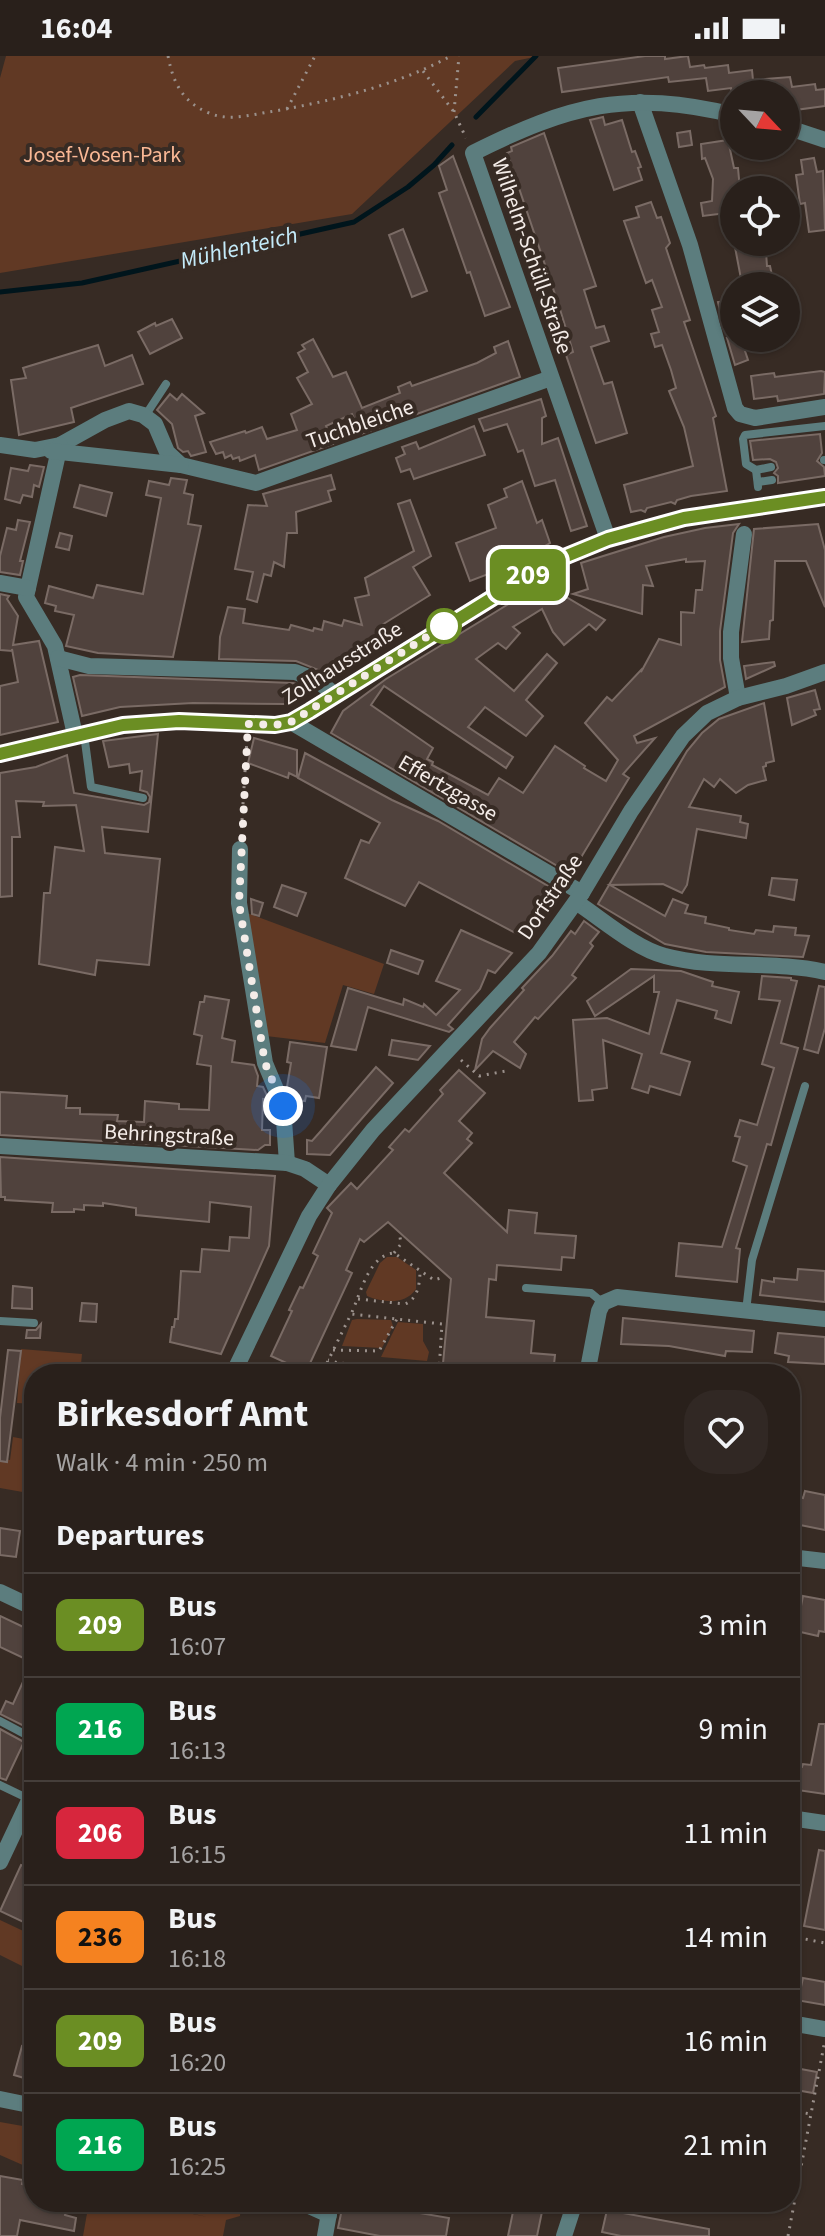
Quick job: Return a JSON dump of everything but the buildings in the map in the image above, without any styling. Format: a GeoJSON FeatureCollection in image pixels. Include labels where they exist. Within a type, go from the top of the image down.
{"type":"FeatureCollection","features":[{"type":"Feature","properties":{"kind":"street","name":"Wilhelm-Schüll-Straße"},"geometry":{"type":"LineString","coordinates":[[608,539],[473,153],[525,127],[588,107],[640,102],[684,105],[720,112]]}},
{"type":"Feature","properties":{"kind":"street"},"geometry":{"type":"LineString","coordinates":[[640,102],[690,245],[735,408],[740,414],[755,418],[825,407]]}},
{"type":"Feature","properties":{"kind":"street"},"geometry":{"type":"LineString","coordinates":[[800,132],[825,140]]}},
{"type":"Feature","properties":{"kind":"street","name":"Tuchbleiche"},"geometry":{"type":"LineString","coordinates":[[0,445],[35,450],[60,448],[181,465],[256,483],[551,378]]}},
{"type":"Feature","properties":{"kind":"street","name":"Tuchbleiche"},"geometry":{"type":"LineString","coordinates":[[60,448],[123,412],[145,416]]}},
{"type":"Feature","properties":{"kind":"street"},"geometry":{"type":"LineString","coordinates":[[145,416],[158,428],[167,452],[181,465]]}},
{"type":"Feature","properties":{"kind":"street"},"geometry":{"type":"LineString","coordinates":[[60,448],[28,588],[28,604],[55,646],[79,734]]}},
{"type":"Feature","properties":{"kind":"street","name":"Zollhausstraße"},"geometry":{"type":"LineString","coordinates":[[0,754],[79,734],[159,722],[275,725],[291,722],[547,564],[608,539],[698,515],[825,497]]}},
{"type":"Feature","properties":{"kind":"street"},"geometry":{"type":"LineString","coordinates":[[738,698],[731,658],[731,632],[744,534]]}},
{"type":"Feature","properties":{"kind":"street"},"geometry":{"type":"LineString","coordinates":[[0,583],[28,588]]}},
{"type":"Feature","properties":{"kind":"street"},"geometry":{"type":"LineString","coordinates":[[58,658],[89,666],[295,672],[317,680],[335,695]]}},
{"type":"Feature","properties":{"kind":"street","name":"Dorfstraße"},"geometry":{"type":"LineString","coordinates":[[241,1364],[309,1216],[329,1185],[373,1130],[539,953],[579,898],[631,811],[683,736],[707,713],[738,698],[825,672]]}},
{"type":"Feature","properties":{"kind":"street","name":"Effertzgasse"},"geometry":{"type":"LineString","coordinates":[[291,722],[579,898],[636,942],[666,956],[699,962],[825,972]]}},
{"type":"Feature","properties":{"kind":"street"},"geometry":{"type":"LineString","coordinates":[[240,849],[239,903],[265,1063],[283,1106],[287,1163]]}},
{"type":"Feature","properties":{"kind":"street","name":"Behringstraße"},"geometry":{"type":"LineString","coordinates":[[0,1146],[287,1163],[305,1169],[329,1185]]}},
{"type":"Feature","properties":{"kind":"street"},"geometry":{"type":"LineString","coordinates":[[589,1364],[596,1322],[603,1303],[617,1297],[825,1319]]}},
{"type":"Feature","properties":{"kind":"street"},"geometry":{"type":"LineString","coordinates":[[800,1558],[825,1561]]}},
{"type":"Feature","properties":{"kind":"street"},"geometry":{"type":"LineString","coordinates":[[0,1592],[24,1603]]}},
{"type":"Feature","properties":{"kind":"street"},"geometry":{"type":"LineString","coordinates":[[0,1862],[24,1812]]}},
{"type":"Feature","properties":{"kind":"street"},"geometry":{"type":"LineString","coordinates":[[800,1819],[825,1823]]}},
{"type":"Feature","properties":{"kind":"street"},"geometry":{"type":"LineString","coordinates":[[800,2025],[825,2029]]}},
{"type":"Feature","properties":{"kind":"street"},"geometry":{"type":"LineString","coordinates":[[0,2099],[24,2104]]}},
{"type":"Feature","properties":{"kind":"street"},"geometry":{"type":"LineString","coordinates":[[325,2236],[329,2212]]}},
{"type":"Feature","properties":{"kind":"street"},"geometry":{"type":"LineString","coordinates":[[564,2236],[572,2212]]}},
{"type":"Feature","properties":{"kind":"lane"},"geometry":{"type":"LineString","coordinates":[[145,416],[166,384]]}},
{"type":"Feature","properties":{"kind":"lane"},"geometry":{"type":"LineString","coordinates":[[756,470],[746,464],[745,435],[765,437],[825,426]]}},
{"type":"Feature","properties":{"kind":"lane"},"geometry":{"type":"LineString","coordinates":[[756,470],[770,465]]}},
{"type":"Feature","properties":{"kind":"lane"},"geometry":{"type":"LineString","coordinates":[[756,470],[758,485],[772,480]]}},
{"type":"Feature","properties":{"kind":"lane"},"geometry":{"type":"LineString","coordinates":[[79,734],[91,787],[143,798]]}},
{"type":"Feature","properties":{"kind":"lane"},"geometry":{"type":"LineString","coordinates":[[746,1311],[752,1260],[805,1086]]}},
{"type":"Feature","properties":{"kind":"lane"},"geometry":{"type":"LineString","coordinates":[[526,1288],[591,1293],[603,1303]]}},
{"type":"Feature","properties":{"kind":"lane"},"geometry":{"type":"LineString","coordinates":[[0,1321],[34,1323]]}},
{"type":"Feature","properties":{"kind":"lane"},"geometry":{"type":"LineString","coordinates":[[0,1721],[24,1734]]}},
{"type":"Feature","properties":{"kind":"lane"},"geometry":{"type":"LineString","coordinates":[[0,1785],[24,1792]]}},
{"type":"Feature","properties":{"kind":"path"},"geometry":{"type":"LineString","coordinates":[[168,56],[174,83],[189,101],[208,113],[230,118],[360,92],[423,71],[451,56]]}},
{"type":"Feature","properties":{"kind":"path"},"geometry":{"type":"LineString","coordinates":[[287,109],[315,56]]}},
{"type":"Feature","properties":{"kind":"path"},"geometry":{"type":"LineString","coordinates":[[454,112],[459,56]]}},
{"type":"Feature","properties":{"kind":"path"},"geometry":{"type":"LineString","coordinates":[[423,71],[454,112],[473,153]]}},
{"type":"Feature","properties":{"kind":"path"},"geometry":{"type":"LineString","coordinates":[[240,849],[248,724]]}},
{"type":"Feature","properties":{"kind":"path"},"geometry":{"type":"LineString","coordinates":[[449,1050],[479,1076],[506,1071]]}},
{"type":"Feature","properties":{"kind":"path"},"geometry":{"type":"LineString","coordinates":[[394,1253],[401,1244],[400,1237]]}},
{"type":"Feature","properties":{"kind":"path"},"geometry":{"type":"LineString","coordinates":[[326,1364],[376,1261],[394,1253],[434,1280],[444,1277]]}},
{"type":"Feature","properties":{"kind":"path"},"geometry":{"type":"LineString","coordinates":[[358,1299],[405,1304],[416,1295],[420,1270]]}},
{"type":"Feature","properties":{"kind":"path"},"geometry":{"type":"LineString","coordinates":[[351,1314],[442,1324],[439,1364]]}},
{"type":"Feature","properties":{"kind":"path"},"geometry":{"type":"LineString","coordinates":[[333,1350],[379,1351],[397,1319]]}},
{"type":"Feature","properties":{"kind":"path"},"geometry":{"type":"LineString","coordinates":[[328,1360],[352,1364]]}},
{"type":"Feature","properties":{"kind":"path"},"geometry":{"type":"LineString","coordinates":[[800,1938],[825,1943]]}},
{"type":"Feature","properties":{"kind":"path"},"geometry":{"type":"LineString","coordinates":[[800,2175],[825,2037]]}},
{"type":"Feature","properties":{"kind":"path"},"geometry":{"type":"LineString","coordinates":[[800,2112],[811,2114]]}},
{"type":"Feature","properties":{"kind":"path"},"geometry":{"type":"LineString","coordinates":[[788,2236],[793,2212]]}},
{"type":"Feature","properties":{"kind":"green space","name":"Josef-Vosen-Park"},"geometry":{"type":"Polygon","coordinates":[[[6,56],[539,56],[515,61],[352,214],[0,273],[0,78],[6,56]]]}},
{"type":"Feature","properties":{"kind":"green space"},"geometry":{"type":"Polygon","coordinates":[[[247,913],[384,964],[374,994],[343,985],[325,1043],[266,1036],[247,913]]]}},
{"type":"Feature","properties":{"kind":"green space"},"geometry":{"type":"Polygon","coordinates":[[[387,1257],[397,1257],[416,1270],[416,1289],[406,1298],[387,1301],[367,1296],[380,1263],[387,1257]]]}},
{"type":"Feature","properties":{"kind":"green space"},"geometry":{"type":"Polygon","coordinates":[[[352,1320],[391,1320],[393,1326],[382,1348],[342,1346],[352,1320]]]}},
{"type":"Feature","properties":{"kind":"green space"},"geometry":{"type":"Polygon","coordinates":[[[398,1322],[423,1324],[423,1341],[429,1352],[427,1361],[381,1357],[398,1322]]]}},
{"type":"Feature","properties":{"kind":"green space"},"geometry":{"type":"Polygon","coordinates":[[[21,1349],[82,1354],[81,1364],[24,1364],[24,1403],[17,1403],[21,1349]]]}},
{"type":"Feature","properties":{"kind":"green space"},"geometry":{"type":"Polygon","coordinates":[[[13,1437],[24,1439],[24,1492],[0,1488],[0,1458],[10,1460],[13,1437]]]}},
{"type":"Feature","properties":{"kind":"green space"},"geometry":{"type":"Polygon","coordinates":[[[0,1920],[24,1931],[24,1967],[0,1955],[0,1920]]]}},
{"type":"Feature","properties":{"kind":"green space"},"geometry":{"type":"Polygon","coordinates":[[[0,2122],[24,2126],[24,2166],[0,2155],[0,2122]]]}},
{"type":"Feature","properties":{"kind":"green space"},"geometry":{"type":"Polygon","coordinates":[[[87,2212],[182,2212],[208,2217],[185,2212],[240,2212],[240,2216],[226,2220],[223,2236],[83,2236],[87,2212]]]}},
{"type":"Feature","properties":{"kind":"waterway","name":"Mühlenteich"},"geometry":{"type":"LineString","coordinates":[[476,117],[536,56]]}},
{"type":"Feature","properties":{"kind":"waterway","name":"Mühlenteich"},"geometry":{"type":"LineString","coordinates":[[0,292],[82,283],[354,222],[408,187],[452,145]]}},
{"type":"Feature","properties":{"kind":"bus line","name":"209"},"geometry":{"type":"LineString","coordinates":[[0,754],[123,725],[179,721],[275,725],[291,722],[547,564],[608,539],[684,518],[825,497]]}},
{"type":"Feature","properties":{"kind":"route"},"geometry":{"type":"LineString","coordinates":[[283,1106],[265,1063],[239,903],[248,724],[291,722],[444,626]]}}]}
